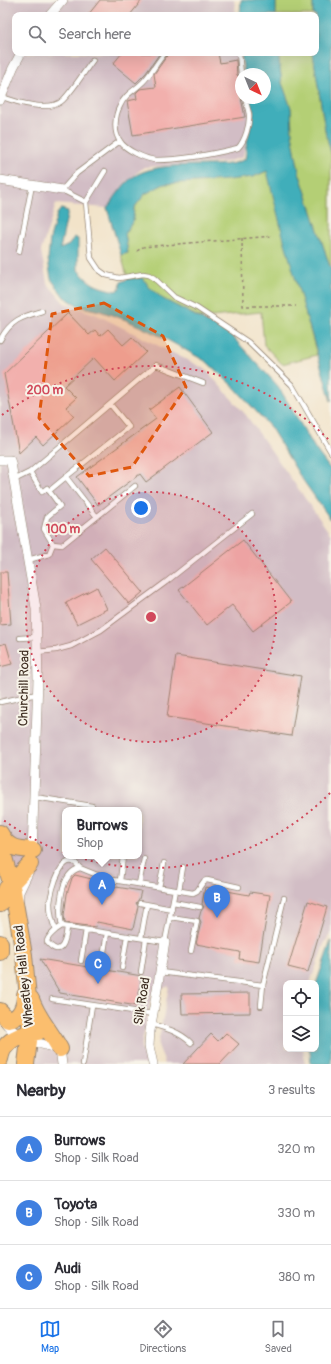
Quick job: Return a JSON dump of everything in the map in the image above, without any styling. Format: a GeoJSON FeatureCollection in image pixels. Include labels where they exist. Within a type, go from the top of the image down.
{"type":"FeatureCollection","features":[{"type":"Feature","properties":{"kind":"highway"},"geometry":{"type":"LineString","coordinates":[[0,833],[8,844],[32,857],[4,891],[0,904]]}},
{"type":"Feature","properties":{"kind":"highway","name":"Wheatley Hall Road"},"geometry":{"type":"LineString","coordinates":[[0,842],[17,915],[24,955],[30,1019],[26,1036],[26,1063]]}},
{"type":"Feature","properties":{"kind":"highway","name":"Wheatley Hall Road"},"geometry":{"type":"LineString","coordinates":[[0,944],[0,952]]}},
{"type":"Feature","properties":{"kind":"highway"},"geometry":{"type":"LineString","coordinates":[[0,1011],[8,1020],[16,1017],[21,1012],[25,1001],[26,980]]}},
{"type":"Feature","properties":{"kind":"highway"},"geometry":{"type":"LineString","coordinates":[[26,980],[33,1005],[59,1051]]}},
{"type":"Feature","properties":{"kind":"highway"},"geometry":{"type":"LineString","coordinates":[[0,1059],[4,1047],[9,1043],[36,1032],[46,1033],[59,1051]]}},
{"type":"Feature","properties":{"kind":"street"},"geometry":{"type":"LineString","coordinates":[[53,12],[64,0]]}},
{"type":"Feature","properties":{"kind":"street"},"geometry":{"type":"LineString","coordinates":[[0,100],[0,96],[20,56]]}},
{"type":"Feature","properties":{"kind":"street"},"geometry":{"type":"LineString","coordinates":[[0,180],[62,190]]}},
{"type":"Feature","properties":{"kind":"street","name":"Churchill Road"},"geometry":{"type":"LineString","coordinates":[[3,458],[14,480],[36,608],[37,637],[35,797],[32,857],[29,871],[19,892],[17,915]]}},
{"type":"Feature","properties":{"kind":"street","name":"Silk Road"},"geometry":{"type":"LineString","coordinates":[[153,1064],[149,1046],[151,1024],[165,942]]}},
{"type":"Feature","properties":{"kind":"street"},"geometry":{"type":"LineString","coordinates":[[0,1011],[8,1027],[26,1036]]}},
{"type":"Feature","properties":{"kind":"street"},"geometry":{"type":"LineString","coordinates":[[26,1063],[33,1053],[39,1049],[59,1051]]}},
{"type":"Feature","properties":{"kind":"lane"},"geometry":{"type":"LineString","coordinates":[[163,56],[143,82],[124,97],[119,107],[116,120],[116,130],[120,141],[137,154],[156,160],[210,155],[238,148],[242,145],[248,123],[249,114],[246,104]]}},
{"type":"Feature","properties":{"kind":"lane"},"geometry":{"type":"LineString","coordinates":[[239,56],[240,68]]}},
{"type":"Feature","properties":{"kind":"lane"},"geometry":{"type":"LineString","coordinates":[[0,96],[18,103],[54,105],[63,101],[93,60]]}},
{"type":"Feature","properties":{"kind":"lane"},"geometry":{"type":"LineString","coordinates":[[86,202],[62,190],[77,173],[120,141]]}},
{"type":"Feature","properties":{"kind":"lane"},"geometry":{"type":"LineString","coordinates":[[105,171],[86,202],[91,258],[99,270],[106,275],[119,278],[143,274],[149,275],[174,297],[197,308],[248,342],[292,385],[331,452]]}},
{"type":"Feature","properties":{"kind":"lane"},"geometry":{"type":"LineString","coordinates":[[19,252],[32,185]]}},
{"type":"Feature","properties":{"kind":"lane"},"geometry":{"type":"LineString","coordinates":[[0,340],[6,330],[21,317],[42,311]]}},
{"type":"Feature","properties":{"kind":"lane"},"geometry":{"type":"LineString","coordinates":[[14,480],[30,472],[156,365],[204,384]]}},
{"type":"Feature","properties":{"kind":"lane"},"geometry":{"type":"LineString","coordinates":[[49,491],[129,427],[110,404]]}},
{"type":"Feature","properties":{"kind":"lane"},"geometry":{"type":"LineString","coordinates":[[30,472],[42,492],[47,488],[60,506],[47,517],[44,529],[53,544]]}},
{"type":"Feature","properties":{"kind":"lane"},"geometry":{"type":"LineString","coordinates":[[66,477],[96,517]]}},
{"type":"Feature","properties":{"kind":"lane"},"geometry":{"type":"LineString","coordinates":[[53,544],[62,545],[135,486]]}},
{"type":"Feature","properties":{"kind":"lane"},"geometry":{"type":"LineString","coordinates":[[37,652],[56,650],[71,646],[101,630],[166,582],[252,514]]}},
{"type":"Feature","properties":{"kind":"lane"},"geometry":{"type":"LineString","coordinates":[[28,560],[49,554],[53,544]]}},
{"type":"Feature","properties":{"kind":"lane"},"geometry":{"type":"LineString","coordinates":[[20,638],[37,637]]}},
{"type":"Feature","properties":{"kind":"lane"},"geometry":{"type":"LineString","coordinates":[[0,702],[37,694]]}},
{"type":"Feature","properties":{"kind":"lane"},"geometry":{"type":"LineString","coordinates":[[35,797],[92,806]]}},
{"type":"Feature","properties":{"kind":"lane"},"geometry":{"type":"LineString","coordinates":[[120,881],[123,859]]}},
{"type":"Feature","properties":{"kind":"lane"},"geometry":{"type":"LineString","coordinates":[[139,884],[144,859]]}},
{"type":"Feature","properties":{"kind":"lane"},"geometry":{"type":"LineString","coordinates":[[56,930],[53,924],[50,904],[52,889],[57,876],[68,862],[76,862],[80,868],[107,879],[193,893],[197,892],[204,881],[207,880],[239,887]]}},
{"type":"Feature","properties":{"kind":"lane"},"geometry":{"type":"LineString","coordinates":[[159,887],[164,863]]}},
{"type":"Feature","properties":{"kind":"lane"},"geometry":{"type":"LineString","coordinates":[[80,868],[76,869],[69,876],[63,889],[60,903],[61,920],[65,926],[64,944],[61,948],[54,949],[47,942],[47,939],[56,930],[65,926],[165,942],[173,902],[183,867]]}},
{"type":"Feature","properties":{"kind":"lane"},"geometry":{"type":"LineString","coordinates":[[261,1006],[263,985],[284,898]]}},
{"type":"Feature","properties":{"kind":"lane"},"geometry":{"type":"LineString","coordinates":[[173,902],[200,907]]}},
{"type":"Feature","properties":{"kind":"lane"},"geometry":{"type":"LineString","coordinates":[[140,903],[172,909]]}},
{"type":"Feature","properties":{"kind":"lane"},"geometry":{"type":"LineString","coordinates":[[141,972],[147,904]]}},
{"type":"Feature","properties":{"kind":"lane"},"geometry":{"type":"LineString","coordinates":[[170,917],[196,921],[191,951]]}},
{"type":"Feature","properties":{"kind":"lane"},"geometry":{"type":"LineString","coordinates":[[81,961],[86,930]]}},
{"type":"Feature","properties":{"kind":"lane"},"geometry":{"type":"LineString","coordinates":[[102,964],[107,933]]}},
{"type":"Feature","properties":{"kind":"lane"},"geometry":{"type":"LineString","coordinates":[[122,968],[127,936]]}},
{"type":"Feature","properties":{"kind":"lane"},"geometry":{"type":"LineString","coordinates":[[160,972],[263,985]]}},
{"type":"Feature","properties":{"kind":"lane"},"geometry":{"type":"LineString","coordinates":[[52,999],[153,1014]]}},
{"type":"Feature","properties":{"kind":"lane"},"geometry":{"type":"LineString","coordinates":[[83,1064],[92,1005]]}},
{"type":"Feature","properties":{"kind":"lane"},"geometry":{"type":"LineString","coordinates":[[151,1024],[168,1028],[184,1037],[191,1043]]}},
{"type":"Feature","properties":{"kind":"path"},"geometry":{"type":"LineString","coordinates":[[137,251],[143,247],[273,236]]}},
{"type":"Feature","properties":{"kind":"path"},"geometry":{"type":"LineString","coordinates":[[242,238],[243,306],[296,306]]}},
{"type":"Feature","properties":{"kind":"highlighted area"},"geometry":{"type":"Polygon","coordinates":[[[104,303],[163,336],[186,387],[132,467],[89,476],[39,418],[52,314],[104,303]]]}},
{"type":"Feature","properties":{"kind":"shaded area"},"geometry":{"type":"Polygon","coordinates":[[[0,0],[234,0],[236,12],[12,12],[12,56],[240,56],[240,68],[235,68],[235,104],[248,104],[251,112],[243,157],[226,162],[144,167],[126,182],[107,208],[56,204],[41,251],[47,283],[64,303],[95,314],[205,369],[246,415],[331,535],[331,933],[324,944],[311,980],[283,980],[283,1052],[303,1052],[305,1064],[165,1064],[158,1045],[169,986],[152,993],[141,1048],[147,1064],[26,1064],[30,1033],[0,841],[0,0]]]}},
{"type":"Feature","properties":{"kind":"green space"},"geometry":{"type":"Polygon","coordinates":[[[276,0],[313,0],[313,12],[276,12],[276,0]]]}},
{"type":"Feature","properties":{"kind":"green space"},"geometry":{"type":"Polygon","coordinates":[[[278,56],[313,56],[325,130],[331,153],[331,270],[299,172],[292,134],[291,108],[282,83],[278,56]]]}},
{"type":"Feature","properties":{"kind":"green space"},"geometry":{"type":"Polygon","coordinates":[[[267,171],[317,355],[282,364],[264,345],[261,312],[201,318],[163,299],[149,287],[143,278],[128,279],[121,255],[128,253],[125,233],[133,221],[134,208],[145,194],[164,184],[253,177],[267,171]]]}},
{"type":"Feature","properties":{"kind":"water"},"geometry":{"type":"Polygon","coordinates":[[[241,0],[276,0],[276,12],[240,12],[241,0]]]}},
{"type":"Feature","properties":{"kind":"water"},"geometry":{"type":"Polygon","coordinates":[[[313,0],[331,0],[331,153],[325,130],[313,56],[319,56],[319,12],[313,12],[313,0]]]}},
{"type":"Feature","properties":{"kind":"water"},"geometry":{"type":"Polygon","coordinates":[[[241,56],[278,56],[282,83],[291,108],[292,134],[299,172],[331,270],[331,401],[283,236],[267,171],[253,177],[164,184],[145,194],[134,208],[133,221],[125,233],[128,253],[121,255],[107,208],[126,183],[143,172],[165,167],[227,164],[245,159],[246,147],[254,112],[251,104],[271,104],[271,68],[243,68],[241,56]]]}},
{"type":"Feature","properties":{"kind":"water"},"geometry":{"type":"Polygon","coordinates":[[[61,209],[68,211],[60,249],[69,245],[74,237],[78,239],[78,270],[87,279],[99,287],[116,291],[120,288],[121,282],[128,279],[143,278],[149,287],[163,299],[230,334],[278,386],[316,450],[331,470],[331,520],[300,476],[271,428],[236,389],[207,362],[166,339],[126,320],[100,311],[81,307],[64,297],[51,279],[48,259],[50,239],[57,214],[61,209]]]}},
{"type":"Feature","properties":{"kind":"water"},"geometry":{"type":"Polygon","coordinates":[[[331,941],[331,1064],[311,1064],[310,1052],[319,1052],[319,980],[317,980],[331,941]]]}},
{"type":"Feature","properties":{"kind":"building"},"geometry":{"type":"Polygon","coordinates":[[[100,0],[142,0],[132,12],[90,12],[100,0]]]}},
{"type":"Feature","properties":{"kind":"building"},"geometry":{"type":"Polygon","coordinates":[[[120,56],[158,56],[146,73],[136,83],[113,64],[120,56]]]}},
{"type":"Feature","properties":{"kind":"building"},"geometry":{"type":"Polygon","coordinates":[[[167,56],[219,56],[220,63],[236,60],[235,104],[242,104],[245,117],[133,135],[127,101],[137,99],[136,93],[140,89],[156,87],[154,74],[167,56]]]}},
{"type":"Feature","properties":{"kind":"building"},"geometry":{"type":"Polygon","coordinates":[[[68,313],[89,335],[95,330],[100,336],[108,329],[123,345],[132,337],[146,352],[115,381],[94,358],[64,386],[76,398],[66,407],[74,416],[43,445],[36,437],[19,453],[4,374],[68,313]]]}},
{"type":"Feature","properties":{"kind":"building"},"geometry":{"type":"Polygon","coordinates":[[[180,387],[213,432],[146,482],[140,474],[98,505],[77,477],[156,419],[149,410],[180,387]]]}},
{"type":"Feature","properties":{"kind":"building"},"geometry":{"type":"Polygon","coordinates":[[[243,540],[291,602],[253,631],[232,605],[207,625],[179,590],[243,540]]]}},
{"type":"Feature","properties":{"kind":"building"},"geometry":{"type":"Polygon","coordinates":[[[105,547],[143,592],[129,604],[91,559],[105,547]]]}},
{"type":"Feature","properties":{"kind":"building"},"geometry":{"type":"Polygon","coordinates":[[[0,572],[7,572],[11,624],[0,625],[0,572]]]}},
{"type":"Feature","properties":{"kind":"building"},"geometry":{"type":"Polygon","coordinates":[[[97,587],[107,609],[77,624],[66,603],[97,587]]]}},
{"type":"Feature","properties":{"kind":"building"},"geometry":{"type":"Polygon","coordinates":[[[6,643],[12,664],[0,667],[0,645],[6,643]]]}},
{"type":"Feature","properties":{"kind":"building"},"geometry":{"type":"Polygon","coordinates":[[[176,656],[301,676],[291,736],[167,717],[176,656]]]}},
{"type":"Feature","properties":{"kind":"building"},"geometry":{"type":"Polygon","coordinates":[[[75,875],[104,882],[104,885],[141,891],[139,899],[136,903],[138,906],[133,929],[97,922],[96,927],[65,923],[64,915],[67,894],[72,878],[75,875]]]}},
{"type":"Feature","properties":{"kind":"building"},"geometry":{"type":"Polygon","coordinates":[[[205,887],[249,895],[250,892],[270,895],[259,962],[239,959],[240,952],[196,944],[201,922],[199,918],[204,907],[202,904],[205,887]]]}},
{"type":"Feature","properties":{"kind":"building"},"geometry":{"type":"Polygon","coordinates":[[[308,901],[327,907],[308,972],[288,967],[308,901]]]}},
{"type":"Feature","properties":{"kind":"building"},"geometry":{"type":"Polygon","coordinates":[[[40,959],[142,976],[137,1006],[60,993],[40,959]]]}},
{"type":"Feature","properties":{"kind":"building"},"geometry":{"type":"Polygon","coordinates":[[[250,993],[250,1013],[182,1014],[181,994],[250,993]]]}},
{"type":"Feature","properties":{"kind":"building"},"geometry":{"type":"Polygon","coordinates":[[[226,1033],[239,1044],[220,1064],[183,1064],[211,1034],[218,1041],[226,1033]]]}},
{"type":"Feature","properties":{"kind":"place","name":"Burrows"},"geometry":{"type":"Point","coordinates":[102,905]}},
{"type":"Feature","properties":{"kind":"place","name":"Toyota"},"geometry":{"type":"Point","coordinates":[217,918]}},
{"type":"Feature","properties":{"kind":"place","name":"Audi"},"geometry":{"type":"Point","coordinates":[98,984]}}]}
